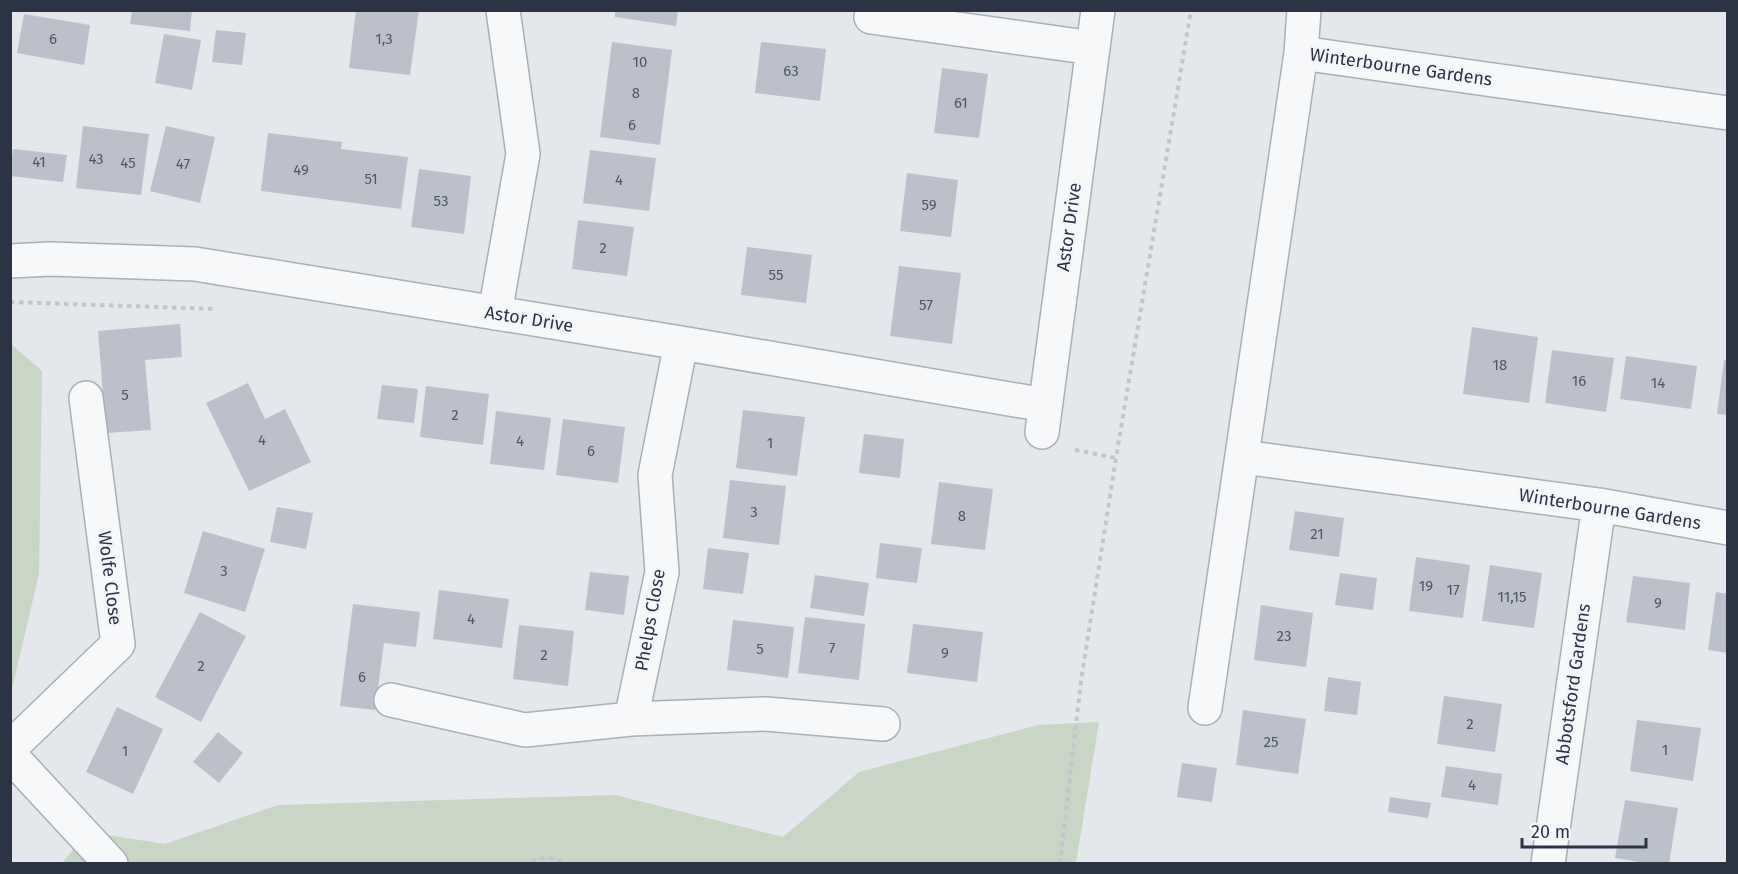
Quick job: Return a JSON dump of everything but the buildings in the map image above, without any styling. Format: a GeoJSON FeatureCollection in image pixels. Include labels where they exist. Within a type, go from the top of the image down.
{"type":"FeatureCollection","features":[{"type":"Feature","properties":{"kind":"street"},"geometry":{"type":"LineString","coordinates":[[495,313],[523,154],[503,10]]}},
{"type":"Feature","properties":{"kind":"street","name":"Astor Drive"},"geometry":{"type":"LineString","coordinates":[[10,261],[50,259],[195,264],[681,343],[1043,418],[1098,10]]}},
{"type":"Feature","properties":{"kind":"street"},"geometry":{"type":"LineString","coordinates":[[1301,53],[1304,10]]}},
{"type":"Feature","properties":{"kind":"street"},"geometry":{"type":"LineString","coordinates":[[871,17],[1093,48]]}},
{"type":"Feature","properties":{"kind":"street","name":"Winterbourne Gardens"},"geometry":{"type":"LineString","coordinates":[[1205,708],[1301,53],[1728,113]]}},
{"type":"Feature","properties":{"kind":"street","name":"Phelps Close"},"geometry":{"type":"LineString","coordinates":[[631,719],[662,572],[655,475],[681,343]]}},
{"type":"Feature","properties":{"kind":"street","name":"Wolfe Close"},"geometry":{"type":"LineString","coordinates":[[10,748],[118,644],[86,398]]}},
{"type":"Feature","properties":{"kind":"street","name":"Winterbourne Gardens"},"geometry":{"type":"LineString","coordinates":[[1242,457],[1599,505],[1728,528]]}},
{"type":"Feature","properties":{"kind":"street","name":"Abbotsford Gardens"},"geometry":{"type":"LineString","coordinates":[[1548,864],[1599,505]]}},
{"type":"Feature","properties":{"kind":"street"},"geometry":{"type":"LineString","coordinates":[[391,700],[525,730],[631,719],[766,714],[883,724]]}},
{"type":"Feature","properties":{"kind":"street"},"geometry":{"type":"LineString","coordinates":[[10,755],[111,864]]}},
{"type":"Feature","properties":{"kind":"path"},"geometry":{"type":"LineString","coordinates":[[1060,864],[1081,681],[1191,10]]}},
{"type":"Feature","properties":{"kind":"path"},"geometry":{"type":"LineString","coordinates":[[524,864],[546,857],[570,864]]}},
{"type":"Feature","properties":{"kind":"green space"},"geometry":{"type":"Polygon","coordinates":[[[11,344],[42,371],[39,574],[11,693],[11,344]]]}},
{"type":"Feature","properties":{"kind":"green space"},"geometry":{"type":"Polygon","coordinates":[[[1099,722],[1076,863],[61,864],[88,832],[165,844],[278,805],[615,795],[783,837],[859,772],[1038,725],[1099,722]]]}}]}
